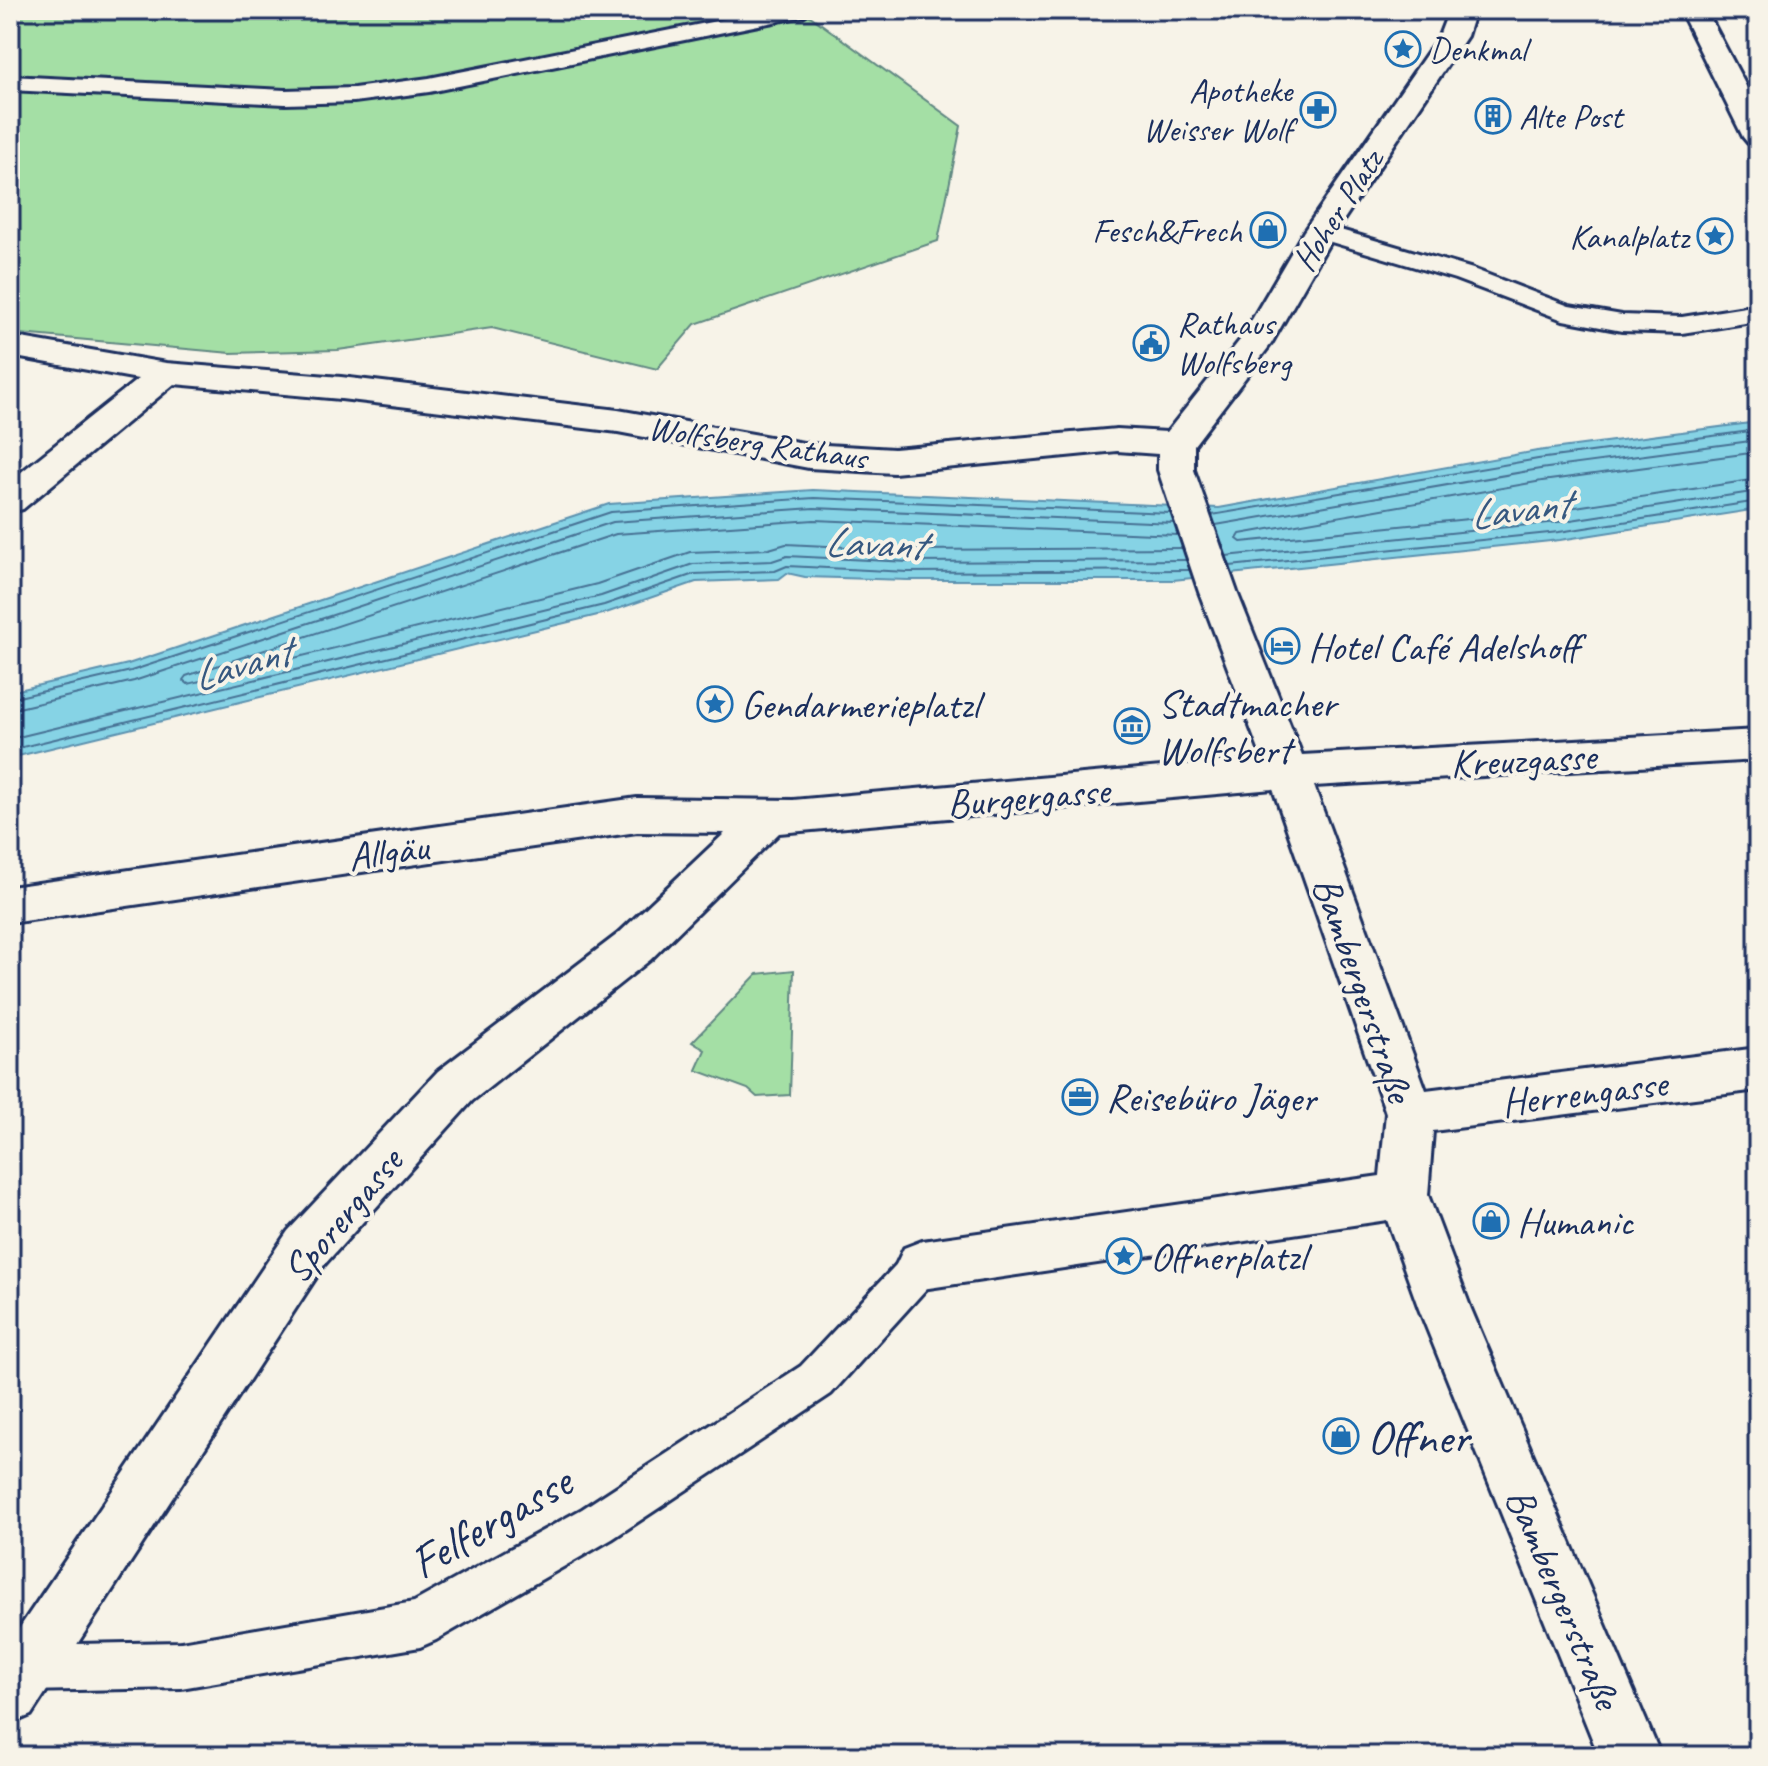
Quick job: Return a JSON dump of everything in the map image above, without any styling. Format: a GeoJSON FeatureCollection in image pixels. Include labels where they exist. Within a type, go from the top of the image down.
{"type":"FeatureCollection","features":[{"type":"Feature","properties":{"kind":"street","name":"Hoher Platz"},"geometry":{"type":"LineString","coordinates":[[1176,444],[1254,344],[1320,231],[1453,36],[1462,10]]}},
{"type":"Feature","properties":{"kind":"street"},"geometry":{"type":"LineString","coordinates":[[1693,10],[1758,137]]}},
{"type":"Feature","properties":{"kind":"street","name":"Wolfsberg Rathaus"},"geometry":{"type":"LineString","coordinates":[[10,346],[166,373],[341,388],[618,421],[809,456],[894,461],[1117,440],[1176,444]]}},
{"type":"Feature","properties":{"kind":"street"},"geometry":{"type":"LineString","coordinates":[[10,500],[166,373]]}},
{"type":"Feature","properties":{"kind":"street","name":"Bambergerstraße"},"geometry":{"type":"LineString","coordinates":[[1176,444],[1176,470],[1218,592],[1288,772],[1410,1113],[1403,1195],[1445,1309],[1630,1756]]}},
{"type":"Feature","properties":{"kind":"street","name":"Kreuzgasse"},"geometry":{"type":"LineString","coordinates":[[1288,772],[1758,745]]}},
{"type":"Feature","properties":{"kind":"street","name":"Burgergasse"},"geometry":{"type":"LineString","coordinates":[[767,819],[1288,772]]}},
{"type":"Feature","properties":{"kind":"street","name":"Allgäu"},"geometry":{"type":"LineString","coordinates":[[10,905],[637,815],[767,819]]}},
{"type":"Feature","properties":{"kind":"street","name":"Sporergasse"},"geometry":{"type":"LineString","coordinates":[[18,1681],[306,1248],[455,1086],[634,947],[767,819]]}},
{"type":"Feature","properties":{"kind":"street","name":"Herrengasse"},"geometry":{"type":"LineString","coordinates":[[1410,1113],[1758,1069]]}},
{"type":"Feature","properties":{"kind":"street"},"geometry":{"type":"LineString","coordinates":[[922,1265],[1403,1195]]}},
{"type":"Feature","properties":{"kind":"lane"},"geometry":{"type":"LineString","coordinates":[[10,83],[285,97],[354,95],[429,85],[803,10]]}},
{"type":"Feature","properties":{"kind":"lane"},"geometry":{"type":"LineString","coordinates":[[1320,231],[1464,274],[1563,312],[1622,323],[1682,325],[1758,313]]}},
{"type":"Feature","properties":{"kind":"lane","name":"Felfergasse"},"geometry":{"type":"LineString","coordinates":[[18,1681],[181,1665],[420,1624],[597,1524],[816,1380],[922,1265]]}},
{"type":"Feature","properties":{"kind":"green space"},"geometry":{"type":"Polygon","coordinates":[[[10,10],[802,10],[961,126],[938,241],[695,324],[657,369],[492,328],[338,350],[231,353],[21,334],[10,332],[10,10]]]}},
{"type":"Feature","properties":{"kind":"green space"},"geometry":{"type":"Polygon","coordinates":[[[794,970],[790,1095],[757,1097],[748,1089],[696,1070],[705,1050],[692,1042],[757,974],[794,970]]]}},
{"type":"Feature","properties":{"kind":"water","name":"Lavant"},"geometry":{"type":"Polygon","coordinates":[[[1758,422],[1758,509],[1560,540],[1173,580],[908,580],[805,577],[787,573],[779,579],[696,582],[606,613],[10,758],[10,692],[128,664],[609,504],[813,490],[1219,508],[1537,451],[1758,422]]]}},
{"type":"Feature","properties":{"kind":"place","name":"Denkmal"},"geometry":{"type":"Point","coordinates":[1403,49]}},
{"type":"Feature","properties":{"kind":"place","name":"Apotheke Weisser Wolf"},"geometry":{"type":"Point","coordinates":[1318,110]}},
{"type":"Feature","properties":{"kind":"place","name":"Alte Post"},"geometry":{"type":"Point","coordinates":[1493,116]}},
{"type":"Feature","properties":{"kind":"place","name":"Fesch&Frech"},"geometry":{"type":"Point","coordinates":[1268,230]}},
{"type":"Feature","properties":{"kind":"place","name":"Kanalplatz"},"geometry":{"type":"Point","coordinates":[1715,236]}},
{"type":"Feature","properties":{"kind":"place","name":"Rathaus Wolfsberg"},"geometry":{"type":"Point","coordinates":[1151,343]}},
{"type":"Feature","properties":{"kind":"place","name":"Hotel Café Adelshoff"},"geometry":{"type":"Point","coordinates":[1282,646]}},
{"type":"Feature","properties":{"kind":"place","name":"Gendarmerieplatzl"},"geometry":{"type":"Point","coordinates":[715,704]}},
{"type":"Feature","properties":{"kind":"place","name":"Stadtmacher Wolfsbert"},"geometry":{"type":"Point","coordinates":[1132,726]}},
{"type":"Feature","properties":{"kind":"place","name":"Reisebüro Jäger"},"geometry":{"type":"Point","coordinates":[1080,1097]}},
{"type":"Feature","properties":{"kind":"place","name":"Humanic"},"geometry":{"type":"Point","coordinates":[1491,1221]}},
{"type":"Feature","properties":{"kind":"place","name":"Offnerplatzl"},"geometry":{"type":"Point","coordinates":[1124,1256]}},
{"type":"Feature","properties":{"kind":"place","name":"Offner"},"geometry":{"type":"Point","coordinates":[1341,1436]}}]}
